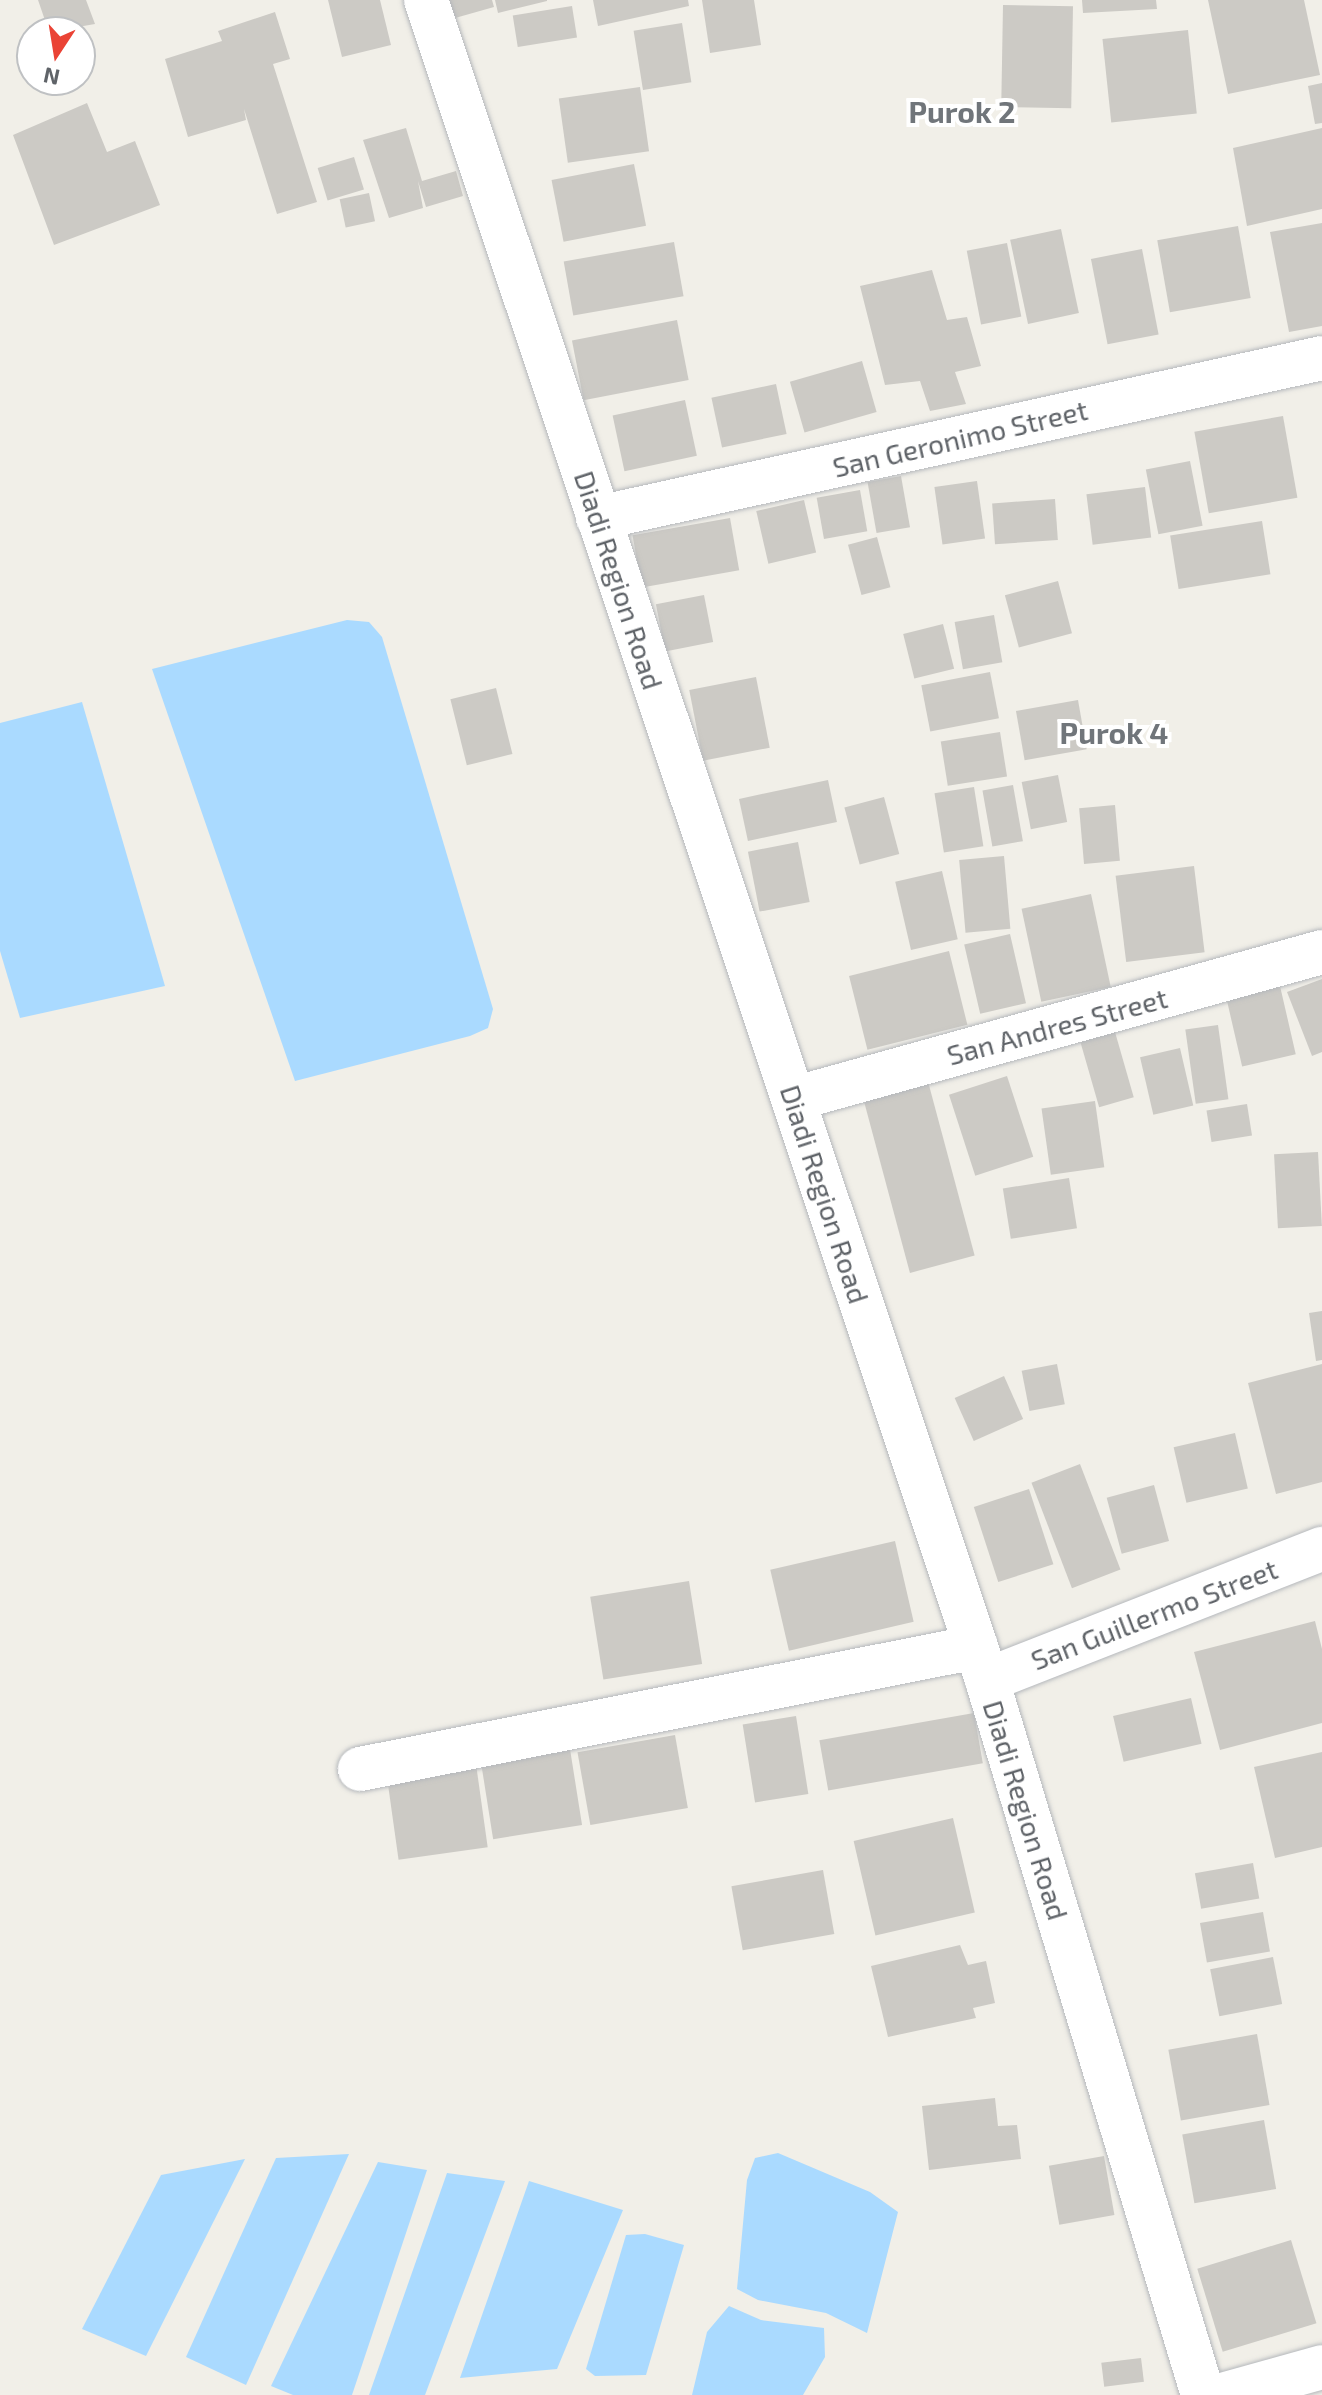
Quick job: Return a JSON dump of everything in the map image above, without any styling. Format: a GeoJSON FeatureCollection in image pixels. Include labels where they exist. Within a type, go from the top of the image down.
{"type":"FeatureCollection","features":[{"type":"Feature","properties":{"kind":"main road","name":"Diadi Region Road"},"geometry":{"type":"LineString","coordinates":[[426,0],[981,1664],[1203,2395]]}},
{"type":"Feature","properties":{"kind":"main road","name":"San Geronimo Street"},"geometry":{"type":"LineString","coordinates":[[598,518],[1322,358]]}},
{"type":"Feature","properties":{"kind":"main road","name":"San Andres Street"},"geometry":{"type":"LineString","coordinates":[[793,1099],[1322,952]]}},
{"type":"Feature","properties":{"kind":"main road","name":"San Guillermo Street"},"geometry":{"type":"LineString","coordinates":[[360,1769],[981,1664],[1322,1549]]}},
{"type":"Feature","properties":{"kind":"main road"},"geometry":{"type":"LineString","coordinates":[[1222,2395],[1322,2367]]}},
{"type":"Feature","properties":{"kind":"water"},"geometry":{"type":"Polygon","coordinates":[[[347,620],[369,622],[382,637],[493,1009],[488,1028],[470,1036],[295,1081],[152,669],[347,620]]]}},
{"type":"Feature","properties":{"kind":"water"},"geometry":{"type":"Polygon","coordinates":[[[82,702],[165,986],[20,1018],[0,951],[0,723],[82,702]]]}},
{"type":"Feature","properties":{"kind":"water"},"geometry":{"type":"Polygon","coordinates":[[[778,2153],[870,2192],[898,2212],[867,2333],[826,2313],[758,2300],[737,2289],[747,2180],[755,2158],[778,2153]]]}},
{"type":"Feature","properties":{"kind":"water"},"geometry":{"type":"Polygon","coordinates":[[[349,2154],[246,2385],[186,2357],[276,2158],[349,2154]]]}},
{"type":"Feature","properties":{"kind":"water"},"geometry":{"type":"Polygon","coordinates":[[[245,2159],[146,2356],[82,2329],[161,2175],[245,2159]]]}},
{"type":"Feature","properties":{"kind":"water"},"geometry":{"type":"Polygon","coordinates":[[[378,2162],[427,2170],[352,2395],[293,2395],[271,2386],[378,2162]]]}},
{"type":"Feature","properties":{"kind":"water"},"geometry":{"type":"Polygon","coordinates":[[[447,2173],[505,2181],[425,2395],[369,2395],[447,2173]]]}},
{"type":"Feature","properties":{"kind":"water"},"geometry":{"type":"Polygon","coordinates":[[[529,2181],[623,2210],[557,2369],[460,2378],[529,2181]]]}},
{"type":"Feature","properties":{"kind":"water"},"geometry":{"type":"Polygon","coordinates":[[[645,2234],[684,2245],[646,2375],[595,2376],[586,2369],[626,2235],[645,2234]]]}},
{"type":"Feature","properties":{"kind":"water"},"geometry":{"type":"Polygon","coordinates":[[[729,2306],[761,2320],[824,2328],[825,2357],[803,2395],[692,2395],[707,2332],[729,2306]]]}},
{"type":"Feature","properties":{"kind":"building"},"geometry":{"type":"Polygon","coordinates":[[[38,0],[86,0],[92,16],[44,16],[38,0]]]}},
{"type":"Feature","properties":{"kind":"building"},"geometry":{"type":"Polygon","coordinates":[[[328,0],[380,0],[391,45],[342,57],[328,0]]]}},
{"type":"Feature","properties":{"kind":"building"},"geometry":{"type":"Polygon","coordinates":[[[435,0],[492,0],[494,7],[441,22],[435,0]]]}},
{"type":"Feature","properties":{"kind":"building"},"geometry":{"type":"Polygon","coordinates":[[[495,0],[547,0],[547,1],[498,13],[495,0]]]}},
{"type":"Feature","properties":{"kind":"building"},"geometry":{"type":"Polygon","coordinates":[[[593,0],[688,0],[689,6],[598,26],[593,0]]]}},
{"type":"Feature","properties":{"kind":"building"},"geometry":{"type":"Polygon","coordinates":[[[702,0],[754,0],[761,45],[710,53],[702,0]]]}},
{"type":"Feature","properties":{"kind":"building"},"geometry":{"type":"Polygon","coordinates":[[[1082,0],[1156,0],[1157,9],[1083,13],[1082,0]]]}},
{"type":"Feature","properties":{"kind":"building"},"geometry":{"type":"Polygon","coordinates":[[[1208,0],[1304,0],[1320,75],[1228,94],[1208,0]]]}},
{"type":"Feature","properties":{"kind":"building"},"geometry":{"type":"Polygon","coordinates":[[[1003,5],[1073,6],[1071,108],[1001,107],[1003,5]]]}},
{"type":"Feature","properties":{"kind":"building"},"geometry":{"type":"Polygon","coordinates":[[[572,6],[577,38],[518,47],[513,15],[572,6]]]}},
{"type":"Feature","properties":{"kind":"building"},"geometry":{"type":"Polygon","coordinates":[[[275,12],[290,59],[273,64],[317,202],[277,214],[244,109],[246,120],[188,137],[165,59],[222,41],[218,31],[275,12]]]}},
{"type":"Feature","properties":{"kind":"building"},"geometry":{"type":"Polygon","coordinates":[[[682,23],[691,82],[643,90],[634,31],[682,23]]]}},
{"type":"Feature","properties":{"kind":"building"},"geometry":{"type":"Polygon","coordinates":[[[1188,30],[1197,114],[1111,123],[1102,39],[1188,30]]]}},
{"type":"Feature","properties":{"kind":"building"},"geometry":{"type":"Polygon","coordinates":[[[1322,83],[1322,123],[1315,124],[1308,86],[1322,83]]]}},
{"type":"Feature","properties":{"kind":"building"},"geometry":{"type":"Polygon","coordinates":[[[640,87],[649,151],[568,163],[559,98],[640,87]]]}},
{"type":"Feature","properties":{"kind":"building"},"geometry":{"type":"Polygon","coordinates":[[[87,103],[107,152],[135,141],[160,205],[54,245],[13,135],[87,103]]]}},
{"type":"Feature","properties":{"kind":"building"},"geometry":{"type":"Polygon","coordinates":[[[406,128],[422,181],[456,171],[463,196],[426,207],[418,181],[423,208],[389,218],[363,140],[406,128]]]}},
{"type":"Feature","properties":{"kind":"building"},"geometry":{"type":"Polygon","coordinates":[[[1322,128],[1322,209],[1247,226],[1233,148],[1322,128]]]}},
{"type":"Feature","properties":{"kind":"building"},"geometry":{"type":"Polygon","coordinates":[[[354,157],[364,190],[328,201],[318,168],[354,157]]]}},
{"type":"Feature","properties":{"kind":"building"},"geometry":{"type":"Polygon","coordinates":[[[634,164],[646,226],[564,242],[552,180],[634,164]]]}},
{"type":"Feature","properties":{"kind":"building"},"geometry":{"type":"Polygon","coordinates":[[[369,193],[375,221],[346,228],[340,199],[369,193]]]}},
{"type":"Feature","properties":{"kind":"building"},"geometry":{"type":"Polygon","coordinates":[[[1322,223],[1322,326],[1289,332],[1270,232],[1322,223]]]}},
{"type":"Feature","properties":{"kind":"building"},"geometry":{"type":"Polygon","coordinates":[[[1238,226],[1251,298],[1170,312],[1157,240],[1238,226]]]}},
{"type":"Feature","properties":{"kind":"building"},"geometry":{"type":"Polygon","coordinates":[[[1061,229],[1079,313],[1028,324],[1010,240],[1061,229]]]}},
{"type":"Feature","properties":{"kind":"building"},"geometry":{"type":"Polygon","coordinates":[[[674,242],[684,296],[573,316],[564,261],[674,242]]]}},
{"type":"Feature","properties":{"kind":"building"},"geometry":{"type":"Polygon","coordinates":[[[1007,243],[1021,317],[981,324],[967,251],[1007,243]]]}},
{"type":"Feature","properties":{"kind":"building"},"geometry":{"type":"Polygon","coordinates":[[[1142,249],[1159,334],[1108,344],[1091,259],[1142,249]]]}},
{"type":"Feature","properties":{"kind":"building"},"geometry":{"type":"Polygon","coordinates":[[[932,270],[947,320],[967,317],[981,366],[955,372],[966,404],[930,411],[920,381],[885,385],[860,286],[932,270]]]}},
{"type":"Feature","properties":{"kind":"building"},"geometry":{"type":"Polygon","coordinates":[[[677,320],[689,380],[584,400],[572,340],[677,320]]]}},
{"type":"Feature","properties":{"kind":"building"},"geometry":{"type":"Polygon","coordinates":[[[862,361],[877,412],[805,433],[790,382],[862,361]]]}},
{"type":"Feature","properties":{"kind":"building"},"geometry":{"type":"Polygon","coordinates":[[[776,384],[787,434],[722,448],[711,398],[776,384]]]}},
{"type":"Feature","properties":{"kind":"building"},"geometry":{"type":"Polygon","coordinates":[[[685,400],[697,456],[624,471],[613,415],[685,400]]]}},
{"type":"Feature","properties":{"kind":"building"},"geometry":{"type":"Polygon","coordinates":[[[1283,416],[1297,498],[1209,513],[1194,432],[1283,416]]]}},
{"type":"Feature","properties":{"kind":"building"},"geometry":{"type":"Polygon","coordinates":[[[1190,461],[1203,526],[1158,534],[1146,470],[1190,461]]]}},
{"type":"Feature","properties":{"kind":"building"},"geometry":{"type":"Polygon","coordinates":[[[901,476],[910,527],[877,533],[868,482],[901,476]]]}},
{"type":"Feature","properties":{"kind":"building"},"geometry":{"type":"Polygon","coordinates":[[[977,481],[985,538],[942,544],[934,487],[977,481]]]}},
{"type":"Feature","properties":{"kind":"building"},"geometry":{"type":"Polygon","coordinates":[[[1145,487],[1151,538],[1093,545],[1086,494],[1145,487]]]}},
{"type":"Feature","properties":{"kind":"building"},"geometry":{"type":"Polygon","coordinates":[[[860,490],[867,531],[824,539],[817,498],[860,490]]]}},
{"type":"Feature","properties":{"kind":"building"},"geometry":{"type":"Polygon","coordinates":[[[1055,499],[1058,540],[995,544],[992,503],[1055,499]]]}},
{"type":"Feature","properties":{"kind":"building"},"geometry":{"type":"Polygon","coordinates":[[[804,500],[816,553],[768,564],[756,511],[804,500]]]}},
{"type":"Feature","properties":{"kind":"building"},"geometry":{"type":"Polygon","coordinates":[[[730,518],[739,570],[642,587],[633,535],[730,518]]]}},
{"type":"Feature","properties":{"kind":"building"},"geometry":{"type":"Polygon","coordinates":[[[1262,521],[1270,574],[1179,589],[1170,536],[1262,521]]]}},
{"type":"Feature","properties":{"kind":"building"},"geometry":{"type":"Polygon","coordinates":[[[877,537],[890,587],[861,595],[848,545],[877,537]]]}},
{"type":"Feature","properties":{"kind":"building"},"geometry":{"type":"Polygon","coordinates":[[[1058,581],[1072,633],[1019,647],[1005,595],[1058,581]]]}},
{"type":"Feature","properties":{"kind":"building"},"geometry":{"type":"Polygon","coordinates":[[[704,595],[713,642],[665,651],[656,604],[704,595]]]}},
{"type":"Feature","properties":{"kind":"building"},"geometry":{"type":"Polygon","coordinates":[[[994,615],[1002,662],[963,669],[955,622],[994,615]]]}},
{"type":"Feature","properties":{"kind":"building"},"geometry":{"type":"Polygon","coordinates":[[[943,624],[954,669],[914,679],[903,634],[943,624]]]}},
{"type":"Feature","properties":{"kind":"building"},"geometry":{"type":"Polygon","coordinates":[[[990,672],[999,718],[930,731],[921,685],[990,672]]]}},
{"type":"Feature","properties":{"kind":"building"},"geometry":{"type":"Polygon","coordinates":[[[756,677],[770,748],[703,761],[689,690],[756,677]]]}},
{"type":"Feature","properties":{"kind":"building"},"geometry":{"type":"Polygon","coordinates":[[[496,688],[512,754],[467,765],[450,699],[496,688]]]}},
{"type":"Feature","properties":{"kind":"building"},"geometry":{"type":"Polygon","coordinates":[[[1078,700],[1087,749],[1025,760],[1016,711],[1078,700]]]}},
{"type":"Feature","properties":{"kind":"building"},"geometry":{"type":"Polygon","coordinates":[[[1000,732],[1007,776],[948,786],[941,741],[1000,732]]]}},
{"type":"Feature","properties":{"kind":"building"},"geometry":{"type":"Polygon","coordinates":[[[1058,775],[1067,822],[1031,829],[1022,782],[1058,775]]]}},
{"type":"Feature","properties":{"kind":"building"},"geometry":{"type":"Polygon","coordinates":[[[828,780],[837,822],[748,841],[739,799],[828,780]]]}},
{"type":"Feature","properties":{"kind":"building"},"geometry":{"type":"Polygon","coordinates":[[[1013,785],[1023,841],[992,847],[982,790],[1013,785]]]}},
{"type":"Feature","properties":{"kind":"building"},"geometry":{"type":"Polygon","coordinates":[[[974,787],[983,846],[944,853],[934,793],[974,787]]]}},
{"type":"Feature","properties":{"kind":"building"},"geometry":{"type":"Polygon","coordinates":[[[884,797],[899,854],[860,865],[844,808],[884,797]]]}},
{"type":"Feature","properties":{"kind":"building"},"geometry":{"type":"Polygon","coordinates":[[[1115,805],[1120,861],[1084,864],[1079,808],[1115,805]]]}},
{"type":"Feature","properties":{"kind":"building"},"geometry":{"type":"Polygon","coordinates":[[[798,842],[810,902],[760,912],[748,852],[798,842]]]}},
{"type":"Feature","properties":{"kind":"building"},"geometry":{"type":"Polygon","coordinates":[[[1004,856],[1010,929],[966,933],[959,860],[1004,856]]]}},
{"type":"Feature","properties":{"kind":"building"},"geometry":{"type":"Polygon","coordinates":[[[1194,866],[1205,952],[1126,962],[1116,876],[1194,866]]]}},
{"type":"Feature","properties":{"kind":"building"},"geometry":{"type":"Polygon","coordinates":[[[942,871],[958,939],[911,950],[895,882],[942,871]]]}},
{"type":"Feature","properties":{"kind":"building"},"geometry":{"type":"Polygon","coordinates":[[[1091,894],[1111,987],[1041,1002],[1022,909],[1091,894]]]}},
{"type":"Feature","properties":{"kind":"building"},"geometry":{"type":"Polygon","coordinates":[[[1010,934],[1026,1003],[980,1014],[964,945],[1010,934]]]}},
{"type":"Feature","properties":{"kind":"building"},"geometry":{"type":"Polygon","coordinates":[[[949,951],[967,1025],[867,1050],[849,976],[949,951]]]}},
{"type":"Feature","properties":{"kind":"building"},"geometry":{"type":"Polygon","coordinates":[[[1322,979],[1322,1052],[1312,1056],[1287,992],[1322,979]]]}},
{"type":"Feature","properties":{"kind":"building"},"geometry":{"type":"Polygon","coordinates":[[[1280,986],[1296,1054],[1242,1067],[1226,998],[1280,986]]]}},
{"type":"Feature","properties":{"kind":"building"},"geometry":{"type":"Polygon","coordinates":[[[1218,1025],[1228,1099],[1196,1104],[1185,1030],[1218,1025]]]}},
{"type":"Feature","properties":{"kind":"building"},"geometry":{"type":"Polygon","coordinates":[[[1115,1032],[1134,1097],[1099,1107],[1080,1042],[1115,1032]]]}},
{"type":"Feature","properties":{"kind":"building"},"geometry":{"type":"Polygon","coordinates":[[[1180,1048],[1193,1105],[1153,1115],[1140,1057],[1180,1048]]]}},
{"type":"Feature","properties":{"kind":"building"},"geometry":{"type":"Polygon","coordinates":[[[926,1074],[975,1256],[910,1273],[861,1091],[926,1074]]]}},
{"type":"Feature","properties":{"kind":"building"},"geometry":{"type":"Polygon","coordinates":[[[1007,1076],[1033,1157],[975,1176],[949,1095],[1007,1076]]]}},
{"type":"Feature","properties":{"kind":"building"},"geometry":{"type":"Polygon","coordinates":[[[1095,1101],[1104,1167],[1051,1175],[1042,1109],[1095,1101]]]}},
{"type":"Feature","properties":{"kind":"building"},"geometry":{"type":"Polygon","coordinates":[[[1247,1104],[1252,1136],[1212,1142],[1207,1110],[1247,1104]]]}},
{"type":"Feature","properties":{"kind":"building"},"geometry":{"type":"Polygon","coordinates":[[[1318,1152],[1322,1226],[1278,1228],[1274,1154],[1318,1152]]]}},
{"type":"Feature","properties":{"kind":"building"},"geometry":{"type":"Polygon","coordinates":[[[1069,1178],[1077,1228],[1011,1239],[1003,1188],[1069,1178]]]}},
{"type":"Feature","properties":{"kind":"building"},"geometry":{"type":"Polygon","coordinates":[[[1322,1311],[1322,1360],[1316,1361],[1309,1313],[1322,1311]]]}},
{"type":"Feature","properties":{"kind":"building"},"geometry":{"type":"Polygon","coordinates":[[[1057,1364],[1065,1404],[1029,1411],[1022,1371],[1057,1364]]]}},
{"type":"Feature","properties":{"kind":"building"},"geometry":{"type":"Polygon","coordinates":[[[1322,1364],[1322,1482],[1276,1494],[1248,1383],[1322,1364]]]}},
{"type":"Feature","properties":{"kind":"building"},"geometry":{"type":"Polygon","coordinates":[[[1004,1376],[1023,1419],[974,1441],[955,1398],[1004,1376]]]}},
{"type":"Feature","properties":{"kind":"building"},"geometry":{"type":"Polygon","coordinates":[[[1235,1433],[1248,1489],[1186,1503],[1174,1447],[1235,1433]]]}},
{"type":"Feature","properties":{"kind":"building"},"geometry":{"type":"Polygon","coordinates":[[[1080,1464],[1120,1569],[1072,1588],[1031,1483],[1080,1464]]]}},
{"type":"Feature","properties":{"kind":"building"},"geometry":{"type":"Polygon","coordinates":[[[1154,1485],[1169,1541],[1122,1554],[1107,1498],[1154,1485]]]}},
{"type":"Feature","properties":{"kind":"building"},"geometry":{"type":"Polygon","coordinates":[[[1029,1489],[1053,1564],[998,1582],[974,1507],[1029,1489]]]}},
{"type":"Feature","properties":{"kind":"building"},"geometry":{"type":"Polygon","coordinates":[[[895,1541],[914,1622],[789,1651],[770,1570],[895,1541]]]}},
{"type":"Feature","properties":{"kind":"building"},"geometry":{"type":"Polygon","coordinates":[[[689,1581],[702,1664],[603,1680],[590,1597],[689,1581]]]}},
{"type":"Feature","properties":{"kind":"building"},"geometry":{"type":"Polygon","coordinates":[[[1315,1621],[1322,1649],[1322,1723],[1220,1750],[1194,1652],[1315,1621]]]}},
{"type":"Feature","properties":{"kind":"building"},"geometry":{"type":"Polygon","coordinates":[[[1191,1698],[1202,1744],[1124,1762],[1113,1716],[1191,1698]]]}},
{"type":"Feature","properties":{"kind":"building"},"geometry":{"type":"Polygon","coordinates":[[[974,1713],[983,1763],[828,1790],[819,1740],[974,1713]]]}},
{"type":"Feature","properties":{"kind":"building"},"geometry":{"type":"Polygon","coordinates":[[[796,1716],[808,1794],[755,1802],[743,1724],[796,1716]]]}},
{"type":"Feature","properties":{"kind":"building"},"geometry":{"type":"Polygon","coordinates":[[[675,1735],[688,1808],[590,1825],[578,1752],[675,1735]]]}},
{"type":"Feature","properties":{"kind":"building"},"geometry":{"type":"Polygon","coordinates":[[[570,1749],[582,1825],[493,1839],[481,1763],[570,1749]]]}},
{"type":"Feature","properties":{"kind":"building"},"geometry":{"type":"Polygon","coordinates":[[[1322,1752],[1322,1847],[1275,1858],[1254,1767],[1322,1752]]]}},
{"type":"Feature","properties":{"kind":"building"},"geometry":{"type":"Polygon","coordinates":[[[476,1764],[488,1847],[399,1860],[387,1777],[476,1764]]]}},
{"type":"Feature","properties":{"kind":"building"},"geometry":{"type":"Polygon","coordinates":[[[953,1818],[975,1913],[875,1935],[854,1841],[953,1818]]]}},
{"type":"Feature","properties":{"kind":"building"},"geometry":{"type":"Polygon","coordinates":[[[1253,1863],[1259,1898],[1201,1909],[1195,1873],[1253,1863]]]}},
{"type":"Feature","properties":{"kind":"building"},"geometry":{"type":"Polygon","coordinates":[[[823,1870],[834,1934],[743,1950],[731,1886],[823,1870]]]}},
{"type":"Feature","properties":{"kind":"building"},"geometry":{"type":"Polygon","coordinates":[[[1263,1912],[1270,1951],[1207,1963],[1200,1923],[1263,1912]]]}},
{"type":"Feature","properties":{"kind":"building"},"geometry":{"type":"Polygon","coordinates":[[[960,1945],[968,1965],[986,1961],[995,2003],[973,2008],[976,2018],[888,2037],[871,1966],[960,1945]]]}},
{"type":"Feature","properties":{"kind":"building"},"geometry":{"type":"Polygon","coordinates":[[[1273,1957],[1282,2004],[1219,2016],[1210,1969],[1273,1957]]]}},
{"type":"Feature","properties":{"kind":"building"},"geometry":{"type":"Polygon","coordinates":[[[1257,2034],[1270,2105],[1181,2121],[1168,2050],[1257,2034]]]}},
{"type":"Feature","properties":{"kind":"building"},"geometry":{"type":"Polygon","coordinates":[[[995,2098],[998,2126],[1017,2125],[1021,2159],[929,2170],[922,2106],[995,2098]]]}},
{"type":"Feature","properties":{"kind":"building"},"geometry":{"type":"Polygon","coordinates":[[[1264,2120],[1276,2189],[1194,2203],[1182,2134],[1264,2120]]]}},
{"type":"Feature","properties":{"kind":"building"},"geometry":{"type":"Polygon","coordinates":[[[1104,2156],[1114,2215],[1059,2225],[1049,2166],[1104,2156]]]}},
{"type":"Feature","properties":{"kind":"building"},"geometry":{"type":"Polygon","coordinates":[[[1291,2240],[1316,2323],[1223,2352],[1197,2269],[1291,2240]]]}},
{"type":"Feature","properties":{"kind":"building"},"geometry":{"type":"Polygon","coordinates":[[[1141,2358],[1144,2382],[1104,2387],[1101,2363],[1141,2358]]]}},
{"type":"Feature","properties":{"kind":"district","name":"Purok 2"},"geometry":{"type":"Point","coordinates":[962,111]}},
{"type":"Feature","properties":{"kind":"district","name":"Purok 4"},"geometry":{"type":"Point","coordinates":[1114,732]}}]}
